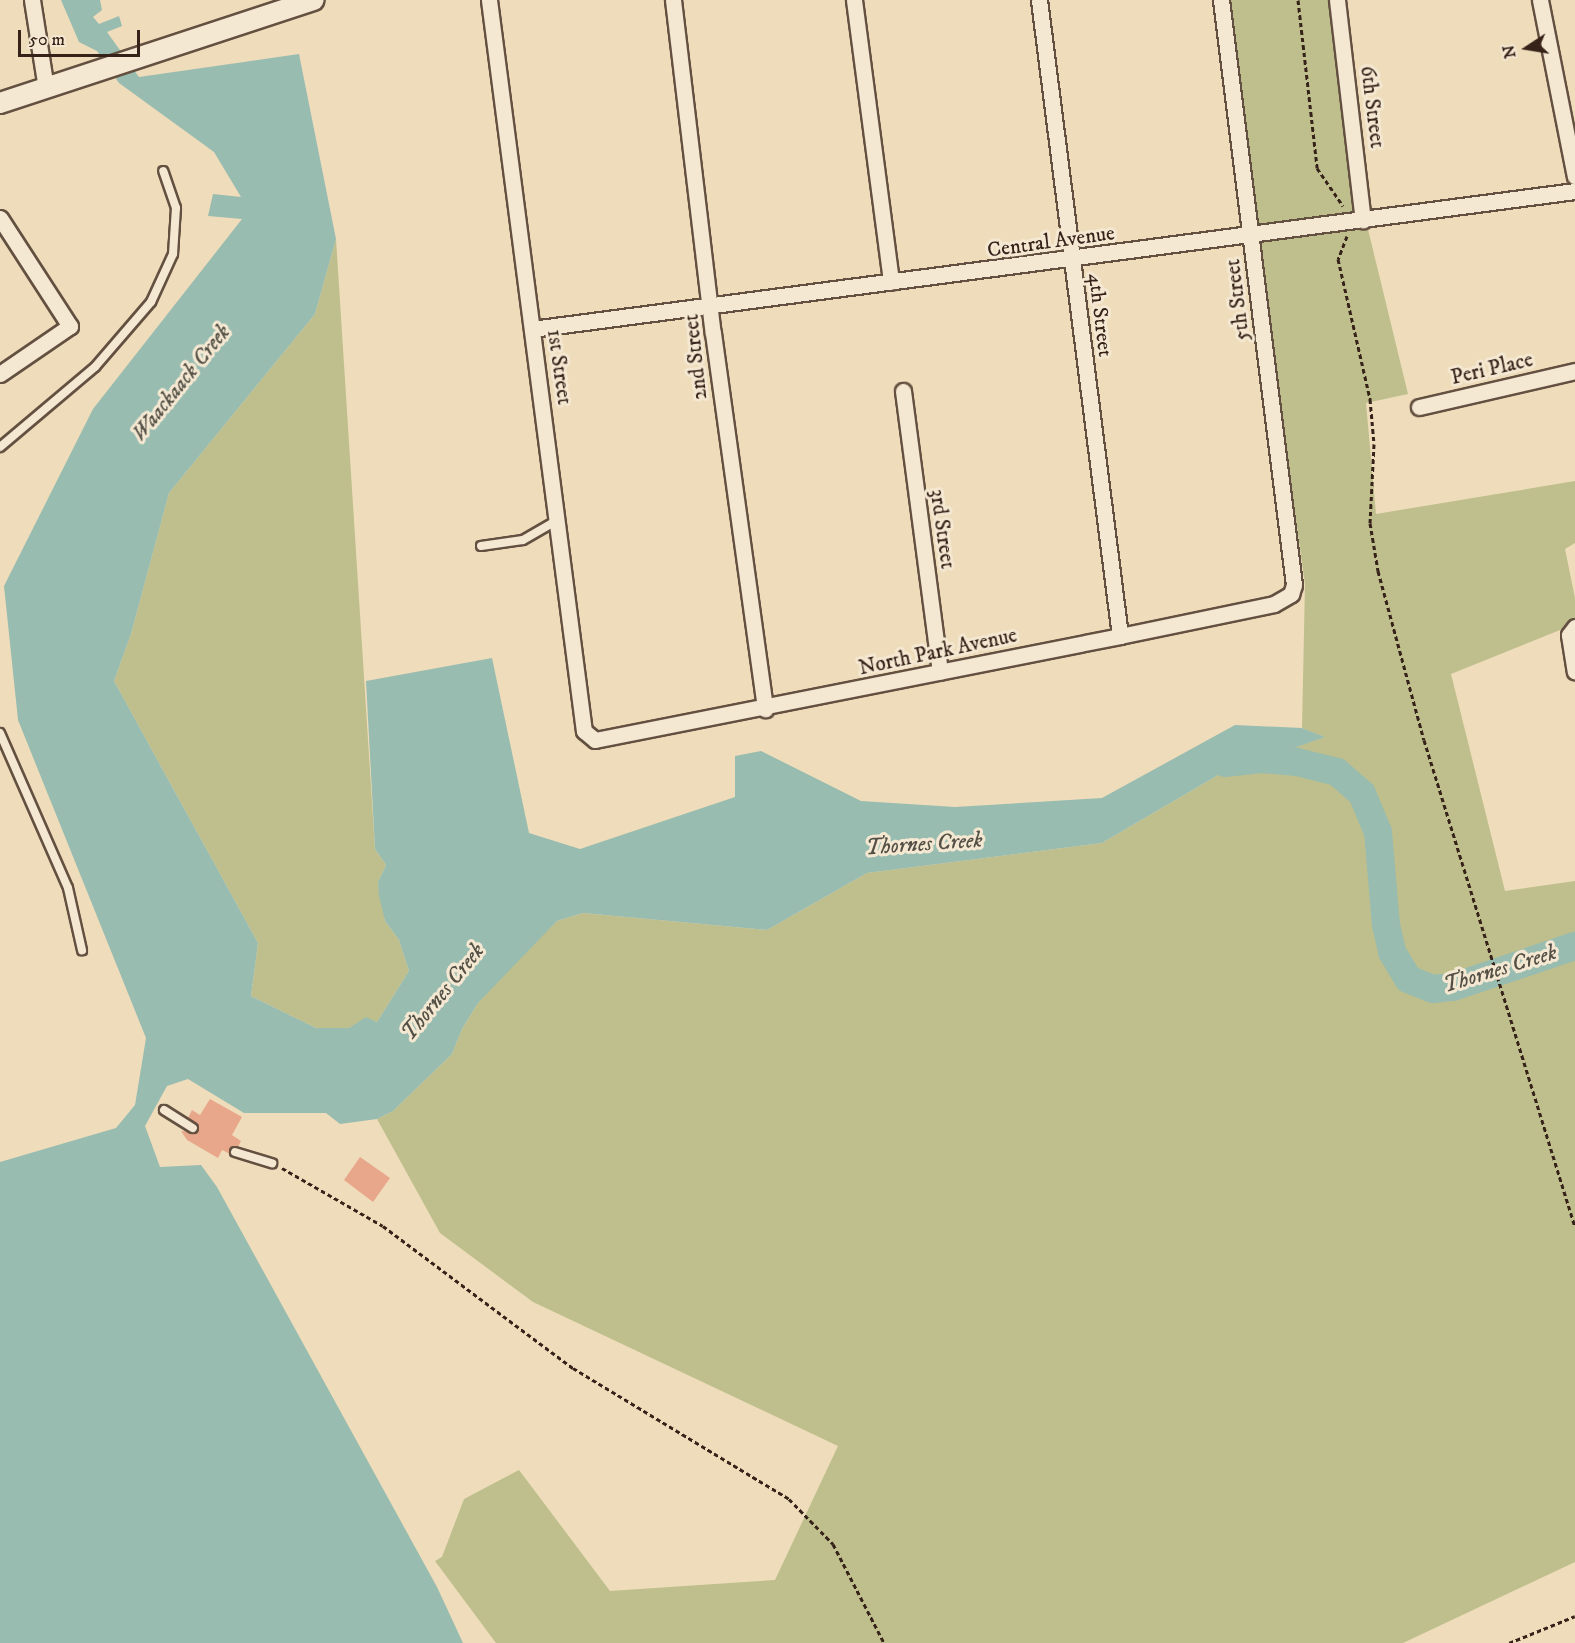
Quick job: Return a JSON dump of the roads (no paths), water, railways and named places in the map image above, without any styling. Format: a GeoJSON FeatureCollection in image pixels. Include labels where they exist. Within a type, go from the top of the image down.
{"type":"FeatureCollection","features":[{"type":"Feature","properties":{"kind":"street"},"geometry":{"type":"LineString","coordinates":[[32,0],[46,88]]}},
{"type":"Feature","properties":{"kind":"street"},"geometry":{"type":"LineString","coordinates":[[0,103],[314,0]]}},
{"type":"Feature","properties":{"kind":"street","name":"1st Street"},"geometry":{"type":"LineString","coordinates":[[489,0],[584,731],[590,739]]}},
{"type":"Feature","properties":{"kind":"street","name":"2nd Street"},"geometry":{"type":"LineString","coordinates":[[673,0],[765,709]]}},
{"type":"Feature","properties":{"kind":"street"},"geometry":{"type":"LineString","coordinates":[[854,0],[891,282]]}},
{"type":"Feature","properties":{"kind":"street","name":"4th Street"},"geometry":{"type":"LineString","coordinates":[[1039,0],[1120,636]]}},
{"type":"Feature","properties":{"kind":"street","name":"5th Street"},"geometry":{"type":"LineString","coordinates":[[1221,0],[1294,585],[1291,594]]}},
{"type":"Feature","properties":{"kind":"street","name":"6th Street"},"geometry":{"type":"LineString","coordinates":[[1336,0],[1363,220]]}},
{"type":"Feature","properties":{"kind":"street"},"geometry":{"type":"LineString","coordinates":[[1540,0],[1575,177]]}},
{"type":"Feature","properties":{"kind":"street","name":"Central Avenue"},"geometry":{"type":"LineString","coordinates":[[532,329],[1072,260],[1575,191]]}},
{"type":"Feature","properties":{"kind":"street"},"geometry":{"type":"LineString","coordinates":[[0,218],[17,250],[70,326],[0,374]]}},
{"type":"Feature","properties":{"kind":"street","name":"Peri Place"},"geometry":{"type":"LineString","coordinates":[[1419,407],[1575,371]]}},
{"type":"Feature","properties":{"kind":"street","name":"3rd Street"},"geometry":{"type":"LineString","coordinates":[[903,391],[940,672]]}},
{"type":"Feature","properties":{"kind":"street","name":"North Park Avenue"},"geometry":{"type":"LineString","coordinates":[[590,739],[636,735],[1120,636],[1274,603],[1291,594]]}},
{"type":"Feature","properties":{"kind":"street"},"geometry":{"type":"LineString","coordinates":[[1573,629],[1575,672]]}},
{"type":"Feature","properties":{"kind":"lane"},"geometry":{"type":"LineString","coordinates":[[0,447],[95,367],[151,302],[173,254],[176,208],[164,171]]}},
{"type":"Feature","properties":{"kind":"lane"},"geometry":{"type":"LineString","coordinates":[[481,546],[523,540],[558,519]]}},
{"type":"Feature","properties":{"kind":"lane"},"geometry":{"type":"LineString","coordinates":[[0,733],[68,888],[82,951]]}},
{"type":"Feature","properties":{"kind":"lane"},"geometry":{"type":"LineString","coordinates":[[164,1110],[193,1128]]}},
{"type":"Feature","properties":{"kind":"lane"},"geometry":{"type":"LineString","coordinates":[[235,1152],[272,1163]]}},
{"type":"Feature","properties":{"kind":"water","name":"Waackaack Creek"},"geometry":{"type":"Polygon","coordinates":[[[61,0],[100,0],[102,10],[93,17],[99,24],[119,16],[122,26],[107,32],[139,77],[299,54],[336,239],[315,314],[169,493],[131,634],[114,681],[258,943],[251,996],[316,1028],[349,1028],[366,1017],[377,1022],[409,971],[399,940],[385,921],[379,896],[378,882],[386,865],[375,849],[366,681],[492,658],[529,833],[580,849],[735,797],[735,756],[761,751],[861,801],[955,807],[1102,798],[1235,725],[1302,728],[1325,737],[1220,774],[1102,843],[867,873],[767,930],[583,913],[557,921],[478,1003],[462,1029],[452,1054],[393,1111],[377,1119],[340,1124],[326,1113],[244,1113],[188,1079],[167,1086],[145,1126],[160,1167],[201,1165],[217,1187],[437,1587],[463,1643],[0,1643],[0,1162],[116,1128],[135,1105],[146,1038],[18,720],[4,586],[93,409],[242,219],[208,216],[213,194],[241,197],[214,152],[119,83],[97,51],[79,42],[61,0]]]}},
{"type":"Feature","properties":{"kind":"waterway","name":"Thornes Creek"},"geometry":{"type":"LineString","coordinates":[[1225,763],[1262,759],[1297,762],[1337,772],[1362,794],[1378,832],[1386,925],[1392,952],[1408,979],[1433,989],[1453,987],[1575,946]]}}]}
